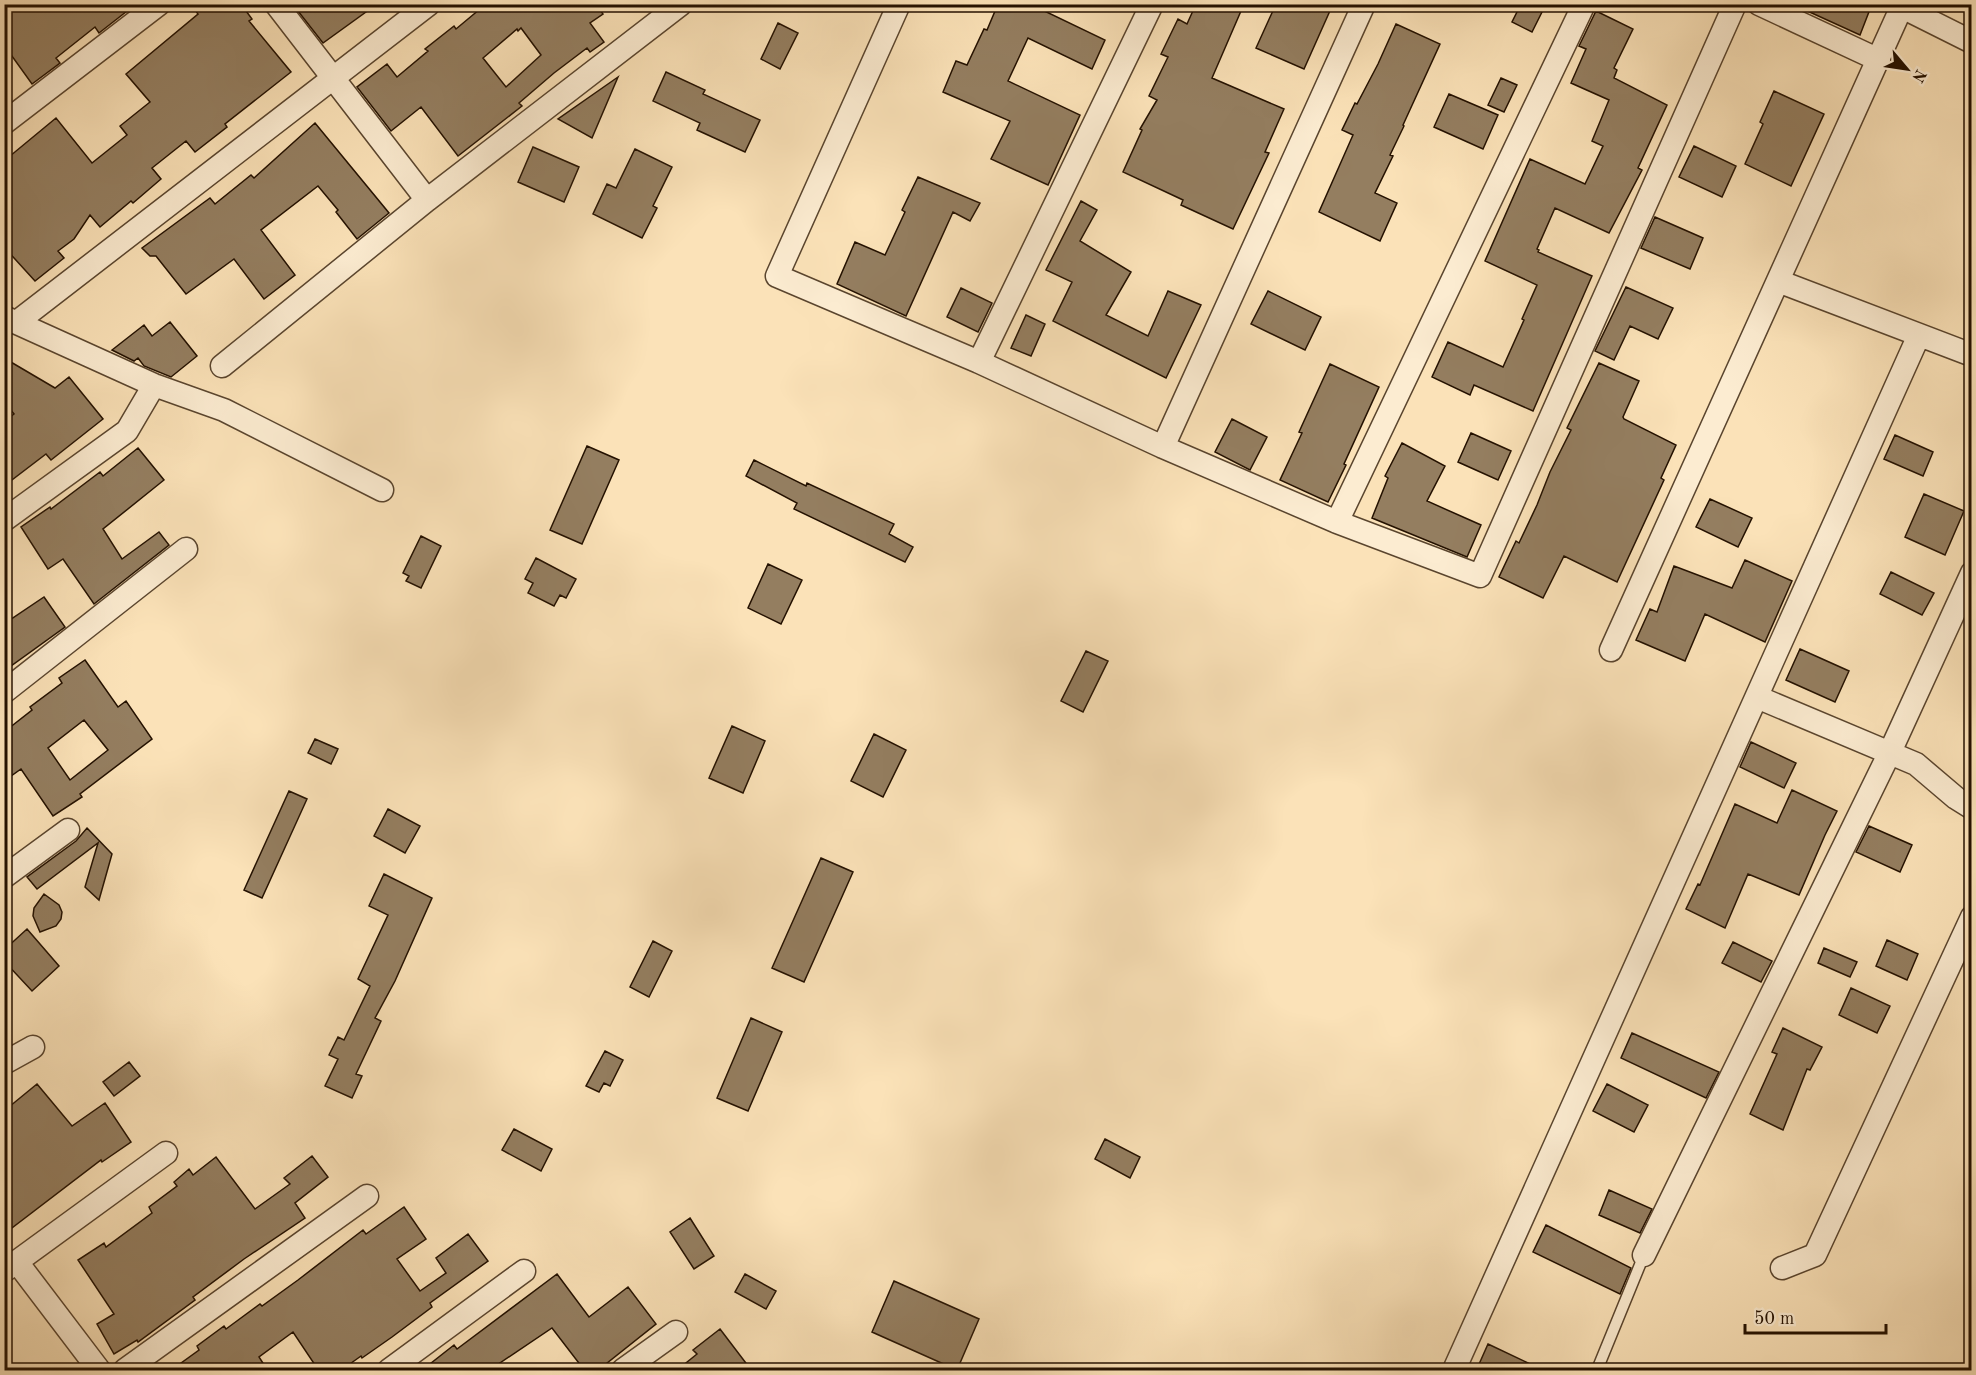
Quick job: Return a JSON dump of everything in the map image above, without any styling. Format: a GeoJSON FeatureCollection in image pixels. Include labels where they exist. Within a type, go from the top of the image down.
{"type":"FeatureCollection","features":[{"type":"Feature","properties":{"kind":"street"},"geometry":{"type":"LineString","coordinates":[[4,123],[159,4]]}},
{"type":"Feature","properties":{"kind":"street"},"geometry":{"type":"LineString","coordinates":[[276,4],[427,201]]}},
{"type":"Feature","properties":{"kind":"street"},"geometry":{"type":"LineString","coordinates":[[382,490],[224,410],[154,385],[11,320],[334,79],[429,4]]}},
{"type":"Feature","properties":{"kind":"street"},"geometry":{"type":"LineString","coordinates":[[222,366],[427,201],[681,4]]}},
{"type":"Feature","properties":{"kind":"street"},"geometry":{"type":"LineString","coordinates":[[899,4],[777,276],[1337,522],[1480,576],[1735,4]]}},
{"type":"Feature","properties":{"kind":"street"},"geometry":{"type":"LineString","coordinates":[[979,363],[1152,4]]}},
{"type":"Feature","properties":{"kind":"street"},"geometry":{"type":"LineString","coordinates":[[1163,447],[1364,4]]}},
{"type":"Feature","properties":{"kind":"street"},"geometry":{"type":"LineString","coordinates":[[1337,522],[1584,4]]}},
{"type":"Feature","properties":{"kind":"street"},"geometry":{"type":"LineString","coordinates":[[1759,4],[1879,60]]}},
{"type":"Feature","properties":{"kind":"street"},"geometry":{"type":"LineString","coordinates":[[1611,650],[1903,6],[1971,42]]}},
{"type":"Feature","properties":{"kind":"street"},"geometry":{"type":"LineString","coordinates":[[1778,281],[1971,355]]}},
{"type":"Feature","properties":{"kind":"street"},"geometry":{"type":"LineString","coordinates":[[1454,1371],[1919,334]]}},
{"type":"Feature","properties":{"kind":"street"},"geometry":{"type":"LineString","coordinates":[[4,520],[127,431],[154,385]]}},
{"type":"Feature","properties":{"kind":"street"},"geometry":{"type":"LineString","coordinates":[[4,692],[186,549]]}},
{"type":"Feature","properties":{"kind":"street"},"geometry":{"type":"LineString","coordinates":[[1644,1256],[1890,752],[1971,573]]}},
{"type":"Feature","properties":{"kind":"street"},"geometry":{"type":"LineString","coordinates":[[1757,697],[1916,764],[1971,808]]}},
{"type":"Feature","properties":{"kind":"street"},"geometry":{"type":"LineString","coordinates":[[4,877],[68,830]]}},
{"type":"Feature","properties":{"kind":"street"},"geometry":{"type":"LineString","coordinates":[[1782,1268],[1815,1255],[1971,917]]}},
{"type":"Feature","properties":{"kind":"street"},"geometry":{"type":"LineString","coordinates":[[4,1063],[33,1047]]}},
{"type":"Feature","properties":{"kind":"street"},"geometry":{"type":"LineString","coordinates":[[99,1371],[11,1267],[166,1153]]}},
{"type":"Feature","properties":{"kind":"street"},"geometry":{"type":"LineString","coordinates":[[125,1371],[367,1196]]}},
{"type":"Feature","properties":{"kind":"street"},"geometry":{"type":"LineString","coordinates":[[389,1371],[524,1271]]}},
{"type":"Feature","properties":{"kind":"street"},"geometry":{"type":"LineString","coordinates":[[623,1371],[676,1332]]}},
{"type":"Feature","properties":{"kind":"lane"},"geometry":{"type":"LineString","coordinates":[[1597,1371],[1644,1256]]}},
{"type":"Feature","properties":{"kind":"building"},"geometry":{"type":"Polygon","coordinates":[[[4,4],[136,4],[99,33],[95,27],[56,58],[60,63],[32,84],[4,45],[4,4]]]}},
{"type":"Feature","properties":{"kind":"building"},"geometry":{"type":"Polygon","coordinates":[[[191,4],[241,4],[252,19],[249,21],[291,72],[225,124],[227,127],[195,152],[186,141],[152,168],[161,179],[100,227],[90,215],[74,239],[58,251],[64,258],[35,281],[4,247],[4,161],[56,118],[92,163],[127,135],[120,126],[150,102],[126,74],[198,14],[191,4]]]}},
{"type":"Feature","properties":{"kind":"building"},"geometry":{"type":"Polygon","coordinates":[[[306,4],[377,4],[323,43],[298,11],[306,4]]]}},
{"type":"Feature","properties":{"kind":"building"},"geometry":{"type":"Polygon","coordinates":[[[486,4],[596,4],[603,14],[590,23],[604,42],[590,52],[587,48],[554,73],[519,103],[522,106],[458,156],[421,107],[391,131],[357,87],[387,64],[397,77],[428,51],[425,49],[454,26],[456,29],[486,4]],[[521,28],[483,58],[506,87],[541,55],[521,28]]]}},
{"type":"Feature","properties":{"kind":"building"},"geometry":{"type":"Polygon","coordinates":[[[998,4],[1030,4],[1105,40],[1092,69],[1028,38],[1008,81],[1080,115],[1048,185],[991,159],[1010,121],[943,92],[956,61],[967,65],[984,29],[987,30],[998,4]]]}},
{"type":"Feature","properties":{"kind":"building"},"geometry":{"type":"Polygon","coordinates":[[[1196,4],[1244,4],[1212,78],[1284,109],[1265,152],[1269,153],[1233,229],[1181,205],[1183,200],[1123,172],[1142,130],[1140,129],[1157,100],[1149,96],[1168,57],[1161,54],[1178,19],[1187,24],[1196,4]]]}},
{"type":"Feature","properties":{"kind":"building"},"geometry":{"type":"Polygon","coordinates":[[[1276,4],[1333,4],[1304,69],[1256,48],[1276,4]]]}},
{"type":"Feature","properties":{"kind":"building"},"geometry":{"type":"Polygon","coordinates":[[[1521,4],[1546,4],[1532,32],[1512,22],[1521,4]]]}},
{"type":"Feature","properties":{"kind":"building"},"geometry":{"type":"Polygon","coordinates":[[[1792,4],[1872,4],[1860,35],[1792,4]]]}},
{"type":"Feature","properties":{"kind":"building"},"geometry":{"type":"Polygon","coordinates":[[[1596,11],[1633,29],[1614,68],[1617,70],[1614,78],[1667,105],[1638,168],[1642,170],[1609,233],[1555,208],[1537,249],[1538,252],[1592,276],[1533,411],[1474,385],[1470,395],[1432,377],[1448,342],[1503,367],[1537,285],[1485,261],[1530,159],[1585,184],[1603,146],[1592,141],[1609,100],[1571,83],[1586,49],[1579,46],[1596,11]]]}},
{"type":"Feature","properties":{"kind":"building"},"geometry":{"type":"Polygon","coordinates":[[[778,23],[798,33],[780,69],[761,59],[778,23]]]}},
{"type":"Feature","properties":{"kind":"building"},"geometry":{"type":"Polygon","coordinates":[[[1396,24],[1440,44],[1375,193],[1397,203],[1380,241],[1319,212],[1353,135],[1342,130],[1378,64],[1396,24]]]}},
{"type":"Feature","properties":{"kind":"building"},"geometry":{"type":"Polygon","coordinates":[[[666,72],[705,90],[703,94],[760,120],[745,152],[697,130],[700,123],[653,101],[666,72]]]}},
{"type":"Feature","properties":{"kind":"building"},"geometry":{"type":"Polygon","coordinates":[[[618,77],[592,138],[558,119],[618,77]]]}},
{"type":"Feature","properties":{"kind":"building"},"geometry":{"type":"Polygon","coordinates":[[[1501,78],[1517,85],[1504,112],[1488,105],[1501,78]]]}},
{"type":"Feature","properties":{"kind":"building"},"geometry":{"type":"Polygon","coordinates":[[[1774,91],[1824,114],[1791,186],[1745,164],[1763,124],[1760,122],[1774,91]]]}},
{"type":"Feature","properties":{"kind":"building"},"geometry":{"type":"Polygon","coordinates":[[[1449,94],[1498,115],[1483,149],[1434,127],[1449,94]]]}},
{"type":"Feature","properties":{"kind":"building"},"geometry":{"type":"Polygon","coordinates":[[[315,123],[389,213],[357,239],[336,212],[338,210],[318,186],[261,230],[295,275],[264,299],[234,259],[186,294],[156,256],[150,256],[142,248],[210,198],[215,204],[251,175],[254,178],[315,123]]]}},
{"type":"Feature","properties":{"kind":"building"},"geometry":{"type":"Polygon","coordinates":[[[1694,146],[1736,166],[1722,197],[1679,177],[1694,146]]]}},
{"type":"Feature","properties":{"kind":"building"},"geometry":{"type":"Polygon","coordinates":[[[533,147],[579,167],[564,202],[518,182],[533,147]]]}},
{"type":"Feature","properties":{"kind":"building"},"geometry":{"type":"Polygon","coordinates":[[[635,149],[672,167],[653,206],[657,208],[642,238],[593,214],[607,184],[616,188],[635,149]]]}},
{"type":"Feature","properties":{"kind":"building"},"geometry":{"type":"Polygon","coordinates":[[[918,177],[980,203],[970,221],[953,212],[906,316],[837,284],[855,242],[885,255],[905,212],[902,210],[918,177]]]}},
{"type":"Feature","properties":{"kind":"building"},"geometry":{"type":"Polygon","coordinates":[[[1081,201],[1097,210],[1080,241],[1131,272],[1106,315],[1148,336],[1168,291],[1201,305],[1166,378],[1053,321],[1072,282],[1046,270],[1081,201]]]}},
{"type":"Feature","properties":{"kind":"building"},"geometry":{"type":"Polygon","coordinates":[[[1655,217],[1703,238],[1690,269],[1641,248],[1655,217]]]}},
{"type":"Feature","properties":{"kind":"building"},"geometry":{"type":"Polygon","coordinates":[[[1626,287],[1673,308],[1658,339],[1630,326],[1614,360],[1595,351],[1626,287]]]}},
{"type":"Feature","properties":{"kind":"building"},"geometry":{"type":"Polygon","coordinates":[[[961,288],[992,303],[978,332],[947,317],[961,288]]]}},
{"type":"Feature","properties":{"kind":"building"},"geometry":{"type":"Polygon","coordinates":[[[1268,291],[1321,317],[1305,350],[1251,324],[1268,291]]]}},
{"type":"Feature","properties":{"kind":"building"},"geometry":{"type":"Polygon","coordinates":[[[1026,315],[1045,324],[1031,356],[1011,348],[1026,315]]]}},
{"type":"Feature","properties":{"kind":"building"},"geometry":{"type":"Polygon","coordinates":[[[170,322],[197,356],[171,377],[144,366],[138,358],[134,361],[112,350],[144,325],[152,336],[170,322]]]}},
{"type":"Feature","properties":{"kind":"building"},"geometry":{"type":"Polygon","coordinates":[[[4,358],[55,388],[69,377],[103,419],[51,460],[46,454],[4,486],[4,422],[14,414],[4,402],[4,358]]]}},
{"type":"Feature","properties":{"kind":"building"},"geometry":{"type":"Polygon","coordinates":[[[1599,363],[1639,381],[1624,419],[1676,445],[1661,478],[1664,480],[1617,582],[1564,556],[1543,598],[1499,577],[1516,541],[1519,543],[1537,505],[1571,430],[1567,428],[1599,363]]]}},
{"type":"Feature","properties":{"kind":"building"},"geometry":{"type":"Polygon","coordinates":[[[1330,364],[1379,387],[1328,502],[1280,480],[1330,364]]]}},
{"type":"Feature","properties":{"kind":"building"},"geometry":{"type":"Polygon","coordinates":[[[1232,419],[1267,437],[1250,470],[1215,452],[1232,419]]]}},
{"type":"Feature","properties":{"kind":"building"},"geometry":{"type":"Polygon","coordinates":[[[1471,433],[1511,451],[1498,480],[1458,462],[1471,433]]]}},
{"type":"Feature","properties":{"kind":"building"},"geometry":{"type":"Polygon","coordinates":[[[1895,435],[1933,452],[1923,476],[1884,459],[1895,435]]]}},
{"type":"Feature","properties":{"kind":"building"},"geometry":{"type":"Polygon","coordinates":[[[1402,443],[1445,466],[1427,501],[1481,525],[1467,557],[1372,518],[1388,478],[1385,476],[1402,443]]]}},
{"type":"Feature","properties":{"kind":"building"},"geometry":{"type":"Polygon","coordinates":[[[587,446],[619,460],[582,544],[550,530],[587,446]]]}},
{"type":"Feature","properties":{"kind":"building"},"geometry":{"type":"Polygon","coordinates":[[[138,448],[164,480],[103,529],[122,559],[159,532],[169,545],[94,604],[63,559],[48,569],[21,527],[50,507],[51,509],[100,472],[103,476],[138,448]]]}},
{"type":"Feature","properties":{"kind":"building"},"geometry":{"type":"Polygon","coordinates":[[[754,460],[806,486],[807,483],[894,524],[889,534],[913,547],[905,562],[794,509],[797,503],[746,476],[754,460]]]}},
{"type":"Feature","properties":{"kind":"building"},"geometry":{"type":"Polygon","coordinates":[[[1924,494],[1964,511],[1945,555],[1905,537],[1924,494]]]}},
{"type":"Feature","properties":{"kind":"building"},"geometry":{"type":"Polygon","coordinates":[[[1710,499],[1752,518],[1738,547],[1696,527],[1710,499]]]}},
{"type":"Feature","properties":{"kind":"building"},"geometry":{"type":"Polygon","coordinates":[[[421,536],[441,546],[421,588],[406,581],[409,576],[403,573],[421,536]]]}},
{"type":"Feature","properties":{"kind":"building"},"geometry":{"type":"Polygon","coordinates":[[[536,558],[576,579],[566,598],[560,595],[554,606],[528,593],[533,583],[525,579],[536,558]]]}},
{"type":"Feature","properties":{"kind":"building"},"geometry":{"type":"Polygon","coordinates":[[[1745,560],[1792,581],[1765,642],[1705,614],[1685,661],[1636,640],[1650,609],[1657,612],[1674,566],[1732,588],[1745,560]]]}},
{"type":"Feature","properties":{"kind":"building"},"geometry":{"type":"Polygon","coordinates":[[[768,564],[802,580],[781,624],[748,608],[768,564]]]}},
{"type":"Feature","properties":{"kind":"building"},"geometry":{"type":"Polygon","coordinates":[[[1891,572],[1934,593],[1922,615],[1880,594],[1891,572]]]}},
{"type":"Feature","properties":{"kind":"building"},"geometry":{"type":"Polygon","coordinates":[[[44,597],[65,627],[4,671],[4,624],[44,597]]]}},
{"type":"Feature","properties":{"kind":"building"},"geometry":{"type":"Polygon","coordinates":[[[1800,649],[1849,671],[1835,702],[1786,680],[1800,649]]]}},
{"type":"Feature","properties":{"kind":"building"},"geometry":{"type":"Polygon","coordinates":[[[1086,651],[1108,661],[1083,712],[1061,701],[1086,651]]]}},
{"type":"Feature","properties":{"kind":"building"},"geometry":{"type":"Polygon","coordinates":[[[85,660],[118,707],[126,701],[152,739],[80,794],[82,797],[53,816],[21,769],[4,781],[4,732],[32,710],[30,707],[62,683],[59,678],[85,660]],[[84,720],[48,748],[70,780],[108,750],[84,720]]]}},
{"type":"Feature","properties":{"kind":"building"},"geometry":{"type":"Polygon","coordinates":[[[732,726],[765,741],[743,793],[709,778],[732,726]]]}},
{"type":"Feature","properties":{"kind":"building"},"geometry":{"type":"Polygon","coordinates":[[[874,734],[906,750],[883,797],[851,781],[874,734]]]}},
{"type":"Feature","properties":{"kind":"building"},"geometry":{"type":"Polygon","coordinates":[[[315,739],[338,749],[331,764],[308,753],[315,739]]]}},
{"type":"Feature","properties":{"kind":"building"},"geometry":{"type":"Polygon","coordinates":[[[1751,742],[1796,763],[1784,788],[1740,767],[1751,742]]]}},
{"type":"Feature","properties":{"kind":"building"},"geometry":{"type":"Polygon","coordinates":[[[1792,790],[1837,811],[1799,895],[1748,874],[1725,928],[1686,909],[1698,884],[1700,885],[1735,804],[1777,823],[1792,790]]]}},
{"type":"Feature","properties":{"kind":"building"},"geometry":{"type":"Polygon","coordinates":[[[289,791],[307,799],[262,898],[244,890],[289,791]]]}},
{"type":"Feature","properties":{"kind":"building"},"geometry":{"type":"Polygon","coordinates":[[[388,809],[420,826],[405,853],[374,836],[388,809]]]}},
{"type":"Feature","properties":{"kind":"building"},"geometry":{"type":"Polygon","coordinates":[[[1869,826],[1912,845],[1900,872],[1856,852],[1869,826]]]}},
{"type":"Feature","properties":{"kind":"building"},"geometry":{"type":"Polygon","coordinates":[[[87,828],[112,854],[99,900],[85,887],[98,843],[37,889],[27,877],[76,841],[87,828]]]}},
{"type":"Feature","properties":{"kind":"building"},"geometry":{"type":"Polygon","coordinates":[[[821,858],[853,872],[804,982],[772,968],[821,858]]]}},
{"type":"Feature","properties":{"kind":"building"},"geometry":{"type":"Polygon","coordinates":[[[384,874],[432,898],[395,981],[375,1018],[381,1021],[356,1074],[362,1076],[352,1098],[325,1086],[338,1059],[329,1055],[338,1037],[344,1040],[370,986],[358,979],[388,915],[369,906],[384,874]]]}},
{"type":"Feature","properties":{"kind":"building"},"geometry":{"type":"Polygon","coordinates":[[[44,894],[59,905],[62,912],[61,919],[56,926],[40,932],[33,916],[34,908],[44,894]]]}},
{"type":"Feature","properties":{"kind":"building"},"geometry":{"type":"Polygon","coordinates":[[[27,929],[59,966],[32,991],[4,961],[4,950],[27,929]]]}},
{"type":"Feature","properties":{"kind":"building"},"geometry":{"type":"Polygon","coordinates":[[[1887,940],[1918,954],[1907,980],[1876,966],[1887,940]]]}},
{"type":"Feature","properties":{"kind":"building"},"geometry":{"type":"Polygon","coordinates":[[[653,941],[672,951],[649,997],[630,987],[653,941]]]}},
{"type":"Feature","properties":{"kind":"building"},"geometry":{"type":"Polygon","coordinates":[[[1733,942],[1772,961],[1761,982],[1722,963],[1733,942]]]}},
{"type":"Feature","properties":{"kind":"building"},"geometry":{"type":"Polygon","coordinates":[[[1824,948],[1857,962],[1850,977],[1818,963],[1824,948]]]}},
{"type":"Feature","properties":{"kind":"building"},"geometry":{"type":"Polygon","coordinates":[[[1851,988],[1890,1006],[1877,1033],[1839,1015],[1851,988]]]}},
{"type":"Feature","properties":{"kind":"building"},"geometry":{"type":"Polygon","coordinates":[[[751,1018],[782,1032],[748,1111],[717,1098],[751,1018]]]}},
{"type":"Feature","properties":{"kind":"building"},"geometry":{"type":"Polygon","coordinates":[[[1783,1028],[1822,1047],[1810,1070],[1807,1069],[1783,1130],[1750,1114],[1777,1054],[1772,1052],[1783,1028]]]}},
{"type":"Feature","properties":{"kind":"building"},"geometry":{"type":"Polygon","coordinates":[[[1632,1033],[1719,1072],[1706,1098],[1621,1058],[1632,1033]]]}},
{"type":"Feature","properties":{"kind":"building"},"geometry":{"type":"Polygon","coordinates":[[[605,1051],[623,1060],[610,1086],[604,1083],[599,1092],[586,1086],[605,1051]]]}},
{"type":"Feature","properties":{"kind":"building"},"geometry":{"type":"Polygon","coordinates":[[[129,1062],[140,1076],[114,1096],[103,1082],[129,1062]]]}},
{"type":"Feature","properties":{"kind":"building"},"geometry":{"type":"Polygon","coordinates":[[[37,1084],[72,1126],[105,1103],[131,1142],[102,1162],[101,1160],[4,1234],[4,1111],[37,1084]]]}},
{"type":"Feature","properties":{"kind":"building"},"geometry":{"type":"Polygon","coordinates":[[[1607,1084],[1648,1105],[1634,1132],[1593,1111],[1607,1084]]]}},
{"type":"Feature","properties":{"kind":"building"},"geometry":{"type":"Polygon","coordinates":[[[514,1129],[552,1149],[541,1171],[502,1150],[514,1129]]]}},
{"type":"Feature","properties":{"kind":"building"},"geometry":{"type":"Polygon","coordinates":[[[1105,1139],[1140,1157],[1130,1178],[1095,1159],[1105,1139]]]}},
{"type":"Feature","properties":{"kind":"building"},"geometry":{"type":"Polygon","coordinates":[[[312,1156],[328,1177],[295,1203],[305,1218],[244,1259],[193,1297],[195,1300],[138,1342],[137,1340],[114,1354],[97,1324],[114,1314],[78,1260],[104,1243],[106,1247],[152,1213],[149,1207],[177,1186],[174,1182],[189,1169],[193,1175],[216,1157],[255,1209],[290,1184],[284,1178],[312,1156]]]}},
{"type":"Feature","properties":{"kind":"building"},"geometry":{"type":"Polygon","coordinates":[[[1609,1190],[1652,1209],[1640,1233],[1599,1215],[1609,1190]]]}},
{"type":"Feature","properties":{"kind":"building"},"geometry":{"type":"Polygon","coordinates":[[[404,1207],[426,1239],[397,1259],[420,1291],[446,1273],[436,1258],[468,1234],[488,1261],[430,1303],[432,1307],[392,1337],[340,1371],[319,1371],[293,1332],[259,1357],[268,1371],[170,1371],[199,1350],[197,1346],[224,1326],[226,1329],[260,1304],[262,1306],[363,1230],[366,1234],[404,1207]]]}},
{"type":"Feature","properties":{"kind":"building"},"geometry":{"type":"Polygon","coordinates":[[[690,1218],[714,1256],[694,1269],[670,1232],[690,1218]]]}},
{"type":"Feature","properties":{"kind":"building"},"geometry":{"type":"Polygon","coordinates":[[[1546,1225],[1631,1268],[1620,1294],[1533,1252],[1546,1225]]]}},
{"type":"Feature","properties":{"kind":"building"},"geometry":{"type":"Polygon","coordinates":[[[557,1274],[589,1317],[628,1287],[656,1324],[597,1371],[585,1371],[552,1328],[488,1371],[421,1371],[454,1345],[457,1349],[557,1274]]]}},
{"type":"Feature","properties":{"kind":"building"},"geometry":{"type":"Polygon","coordinates":[[[745,1274],[776,1291],[766,1309],[735,1292],[745,1274]]]}},
{"type":"Feature","properties":{"kind":"building"},"geometry":{"type":"Polygon","coordinates":[[[894,1281],[979,1319],[957,1370],[872,1332],[894,1281]]]}},
{"type":"Feature","properties":{"kind":"building"},"geometry":{"type":"Polygon","coordinates":[[[720,1329],[752,1371],[676,1371],[697,1354],[693,1350],[720,1329]]]}},
{"type":"Feature","properties":{"kind":"building"},"geometry":{"type":"Polygon","coordinates":[[[1488,1344],[1545,1371],[1476,1371],[1488,1344]]]}}]}
